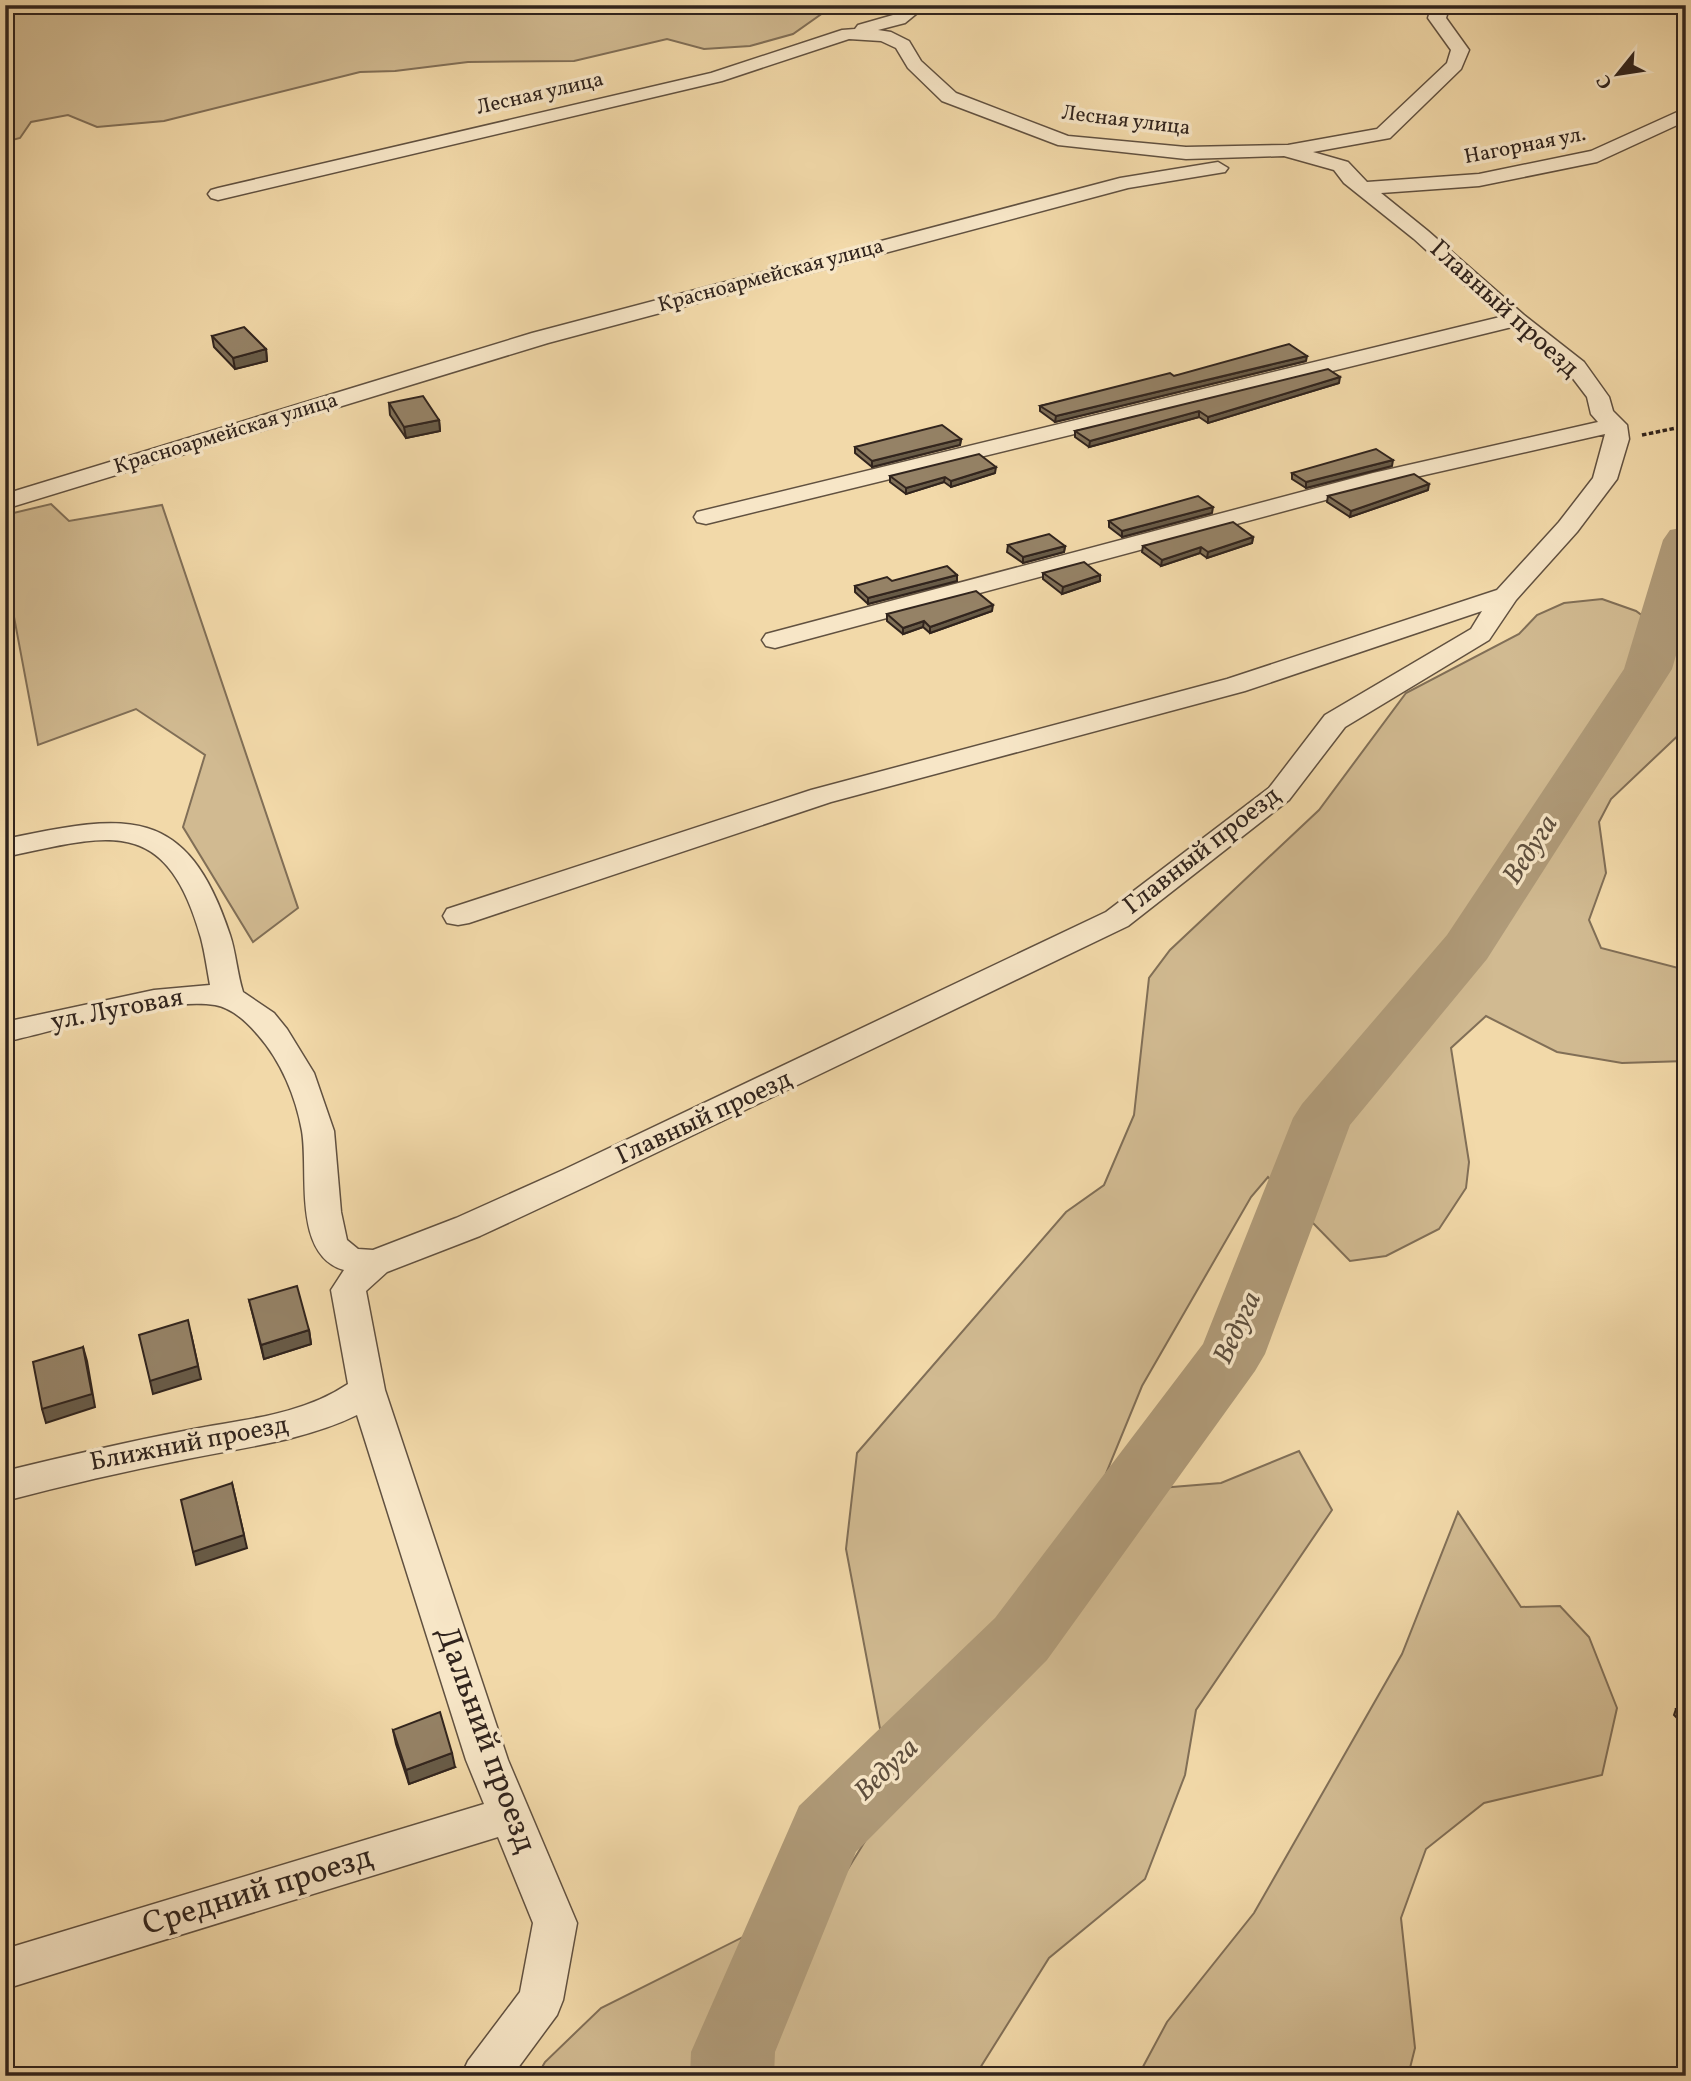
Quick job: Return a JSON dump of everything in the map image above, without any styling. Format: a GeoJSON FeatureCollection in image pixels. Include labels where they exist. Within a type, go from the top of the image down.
{"type":"FeatureCollection","features":[{"type":"Feature","properties":{"kind":"street","name":"Лесная улица"},"geometry":{"type":"LineString","coordinates":[[869,34],[864,29],[901,20],[919,5]]}},
{"type":"Feature","properties":{"kind":"street"},"geometry":{"type":"LineString","coordinates":[[1341,166],[1383,134],[1455,65],[1460,50],[1437,18],[1441,5]]}},
{"type":"Feature","properties":{"kind":"street","name":"Лесная улица"},"geometry":{"type":"LineString","coordinates":[[218,194],[716,77],[848,34],[886,36],[903,45],[914,64],[949,97],[1065,141],[1186,153],[1285,150]]}},
{"type":"Feature","properties":{"kind":"street","name":"Нагорная ул."},"geometry":{"type":"LineString","coordinates":[[1363,188],[1479,180],[1597,156],[1686,114]]}},
{"type":"Feature","properties":{"kind":"street","name":"Красноармейская улица"},"geometry":{"type":"LineString","coordinates":[[5,502],[553,334],[1128,182],[1247,163],[1285,150],[1383,134]]}},
{"type":"Feature","properties":{"kind":"street","name":"Главный проезд"},"geometry":{"type":"LineString","coordinates":[[375,1263],[468,1227],[575,1178],[1117,919],[1279,794],[1335,720],[1480,634],[1506,595],[1568,527],[1605,479],[1616,432],[1602,414],[1598,397],[1576,368],[1516,320],[1421,235],[1352,179],[1341,166],[1285,150]]}},
{"type":"Feature","properties":{"kind":"street"},"geometry":{"type":"LineString","coordinates":[[706,517],[1516,320]]}},
{"type":"Feature","properties":{"kind":"street"},"geometry":{"type":"LineString","coordinates":[[775,640],[1381,478],[1616,432]]}},
{"type":"Feature","properties":{"kind":"street"},"geometry":{"type":"LineString","coordinates":[[458,916],[821,796],[1236,685],[1506,595]]}},
{"type":"Feature","properties":{"kind":"street"},"geometry":{"type":"LineString","coordinates":[[5,848],[97,829],[148,836],[172,850],[189,873],[203,901],[215,933],[223,981],[230,999],[274,1029],[301,1080],[318,1132],[325,1220],[334,1249],[350,1261],[375,1263]]}},
{"type":"Feature","properties":{"kind":"street","name":"ул. Луговая"},"geometry":{"type":"LineString","coordinates":[[5,1032],[149,1001],[191,995],[230,999]]}},
{"type":"Feature","properties":{"kind":"street","name":"Дальний проезд"},"geometry":{"type":"LineString","coordinates":[[375,1263],[358,1276],[348,1290],[367,1390],[487,1760],[555,1923],[541,2000],[484,2076]]}},
{"type":"Feature","properties":{"kind":"street","name":"Ближний проезд"},"geometry":{"type":"LineString","coordinates":[[5,1486],[74,1468],[300,1422],[348,1405],[367,1390]]}},
{"type":"Feature","properties":{"kind":"street","name":"Средний проезд"},"geometry":{"type":"LineString","coordinates":[[5,1969],[510,1815]]}},
{"type":"Feature","properties":{"kind":"path"},"geometry":{"type":"LineString","coordinates":[[1616,432],[1686,426]]}},
{"type":"Feature","properties":{"kind":"shaded area"},"geometry":{"type":"Polygon","coordinates":[[[5,5],[908,5],[902,11],[830,8],[793,34],[750,46],[704,49],[667,39],[574,61],[468,62],[395,71],[360,72],[164,121],[97,127],[68,115],[31,122],[20,138],[5,142],[5,5]]]}},
{"type":"Feature","properties":{"kind":"shaded area"},"geometry":{"type":"Polygon","coordinates":[[[51,504],[69,521],[162,505],[298,908],[253,942],[183,827],[205,755],[136,709],[38,745],[5,569],[5,515],[51,504]]]}},
{"type":"Feature","properties":{"kind":"shaded area"},"geometry":{"type":"Polygon","coordinates":[[[1602,599],[1636,611],[1686,648],[1686,728],[1611,799],[1599,822],[1606,873],[1589,920],[1601,948],[1686,970],[1686,1061],[1622,1063],[1557,1052],[1486,1016],[1451,1048],[1469,1162],[1466,1188],[1439,1229],[1386,1256],[1350,1261],[1268,1177],[1251,1197],[1142,1386],[1098,1493],[1221,1483],[1299,1451],[1332,1510],[1196,1710],[1185,1775],[1145,1879],[1049,1958],[975,2076],[537,2076],[545,2062],[601,2008],[789,1914],[846,1872],[880,1817],[886,1760],[846,1549],[857,1453],[1066,1212],[1104,1185],[1134,1115],[1149,978],[1170,950],[1319,810],[1406,693],[1519,634],[1537,615],[1564,603],[1602,599]]]}},
{"type":"Feature","properties":{"kind":"shaded area"},"geometry":{"type":"Polygon","coordinates":[[[1458,1512],[1521,1607],[1560,1606],[1589,1637],[1617,1708],[1602,1775],[1484,1803],[1426,1849],[1401,1918],[1415,2048],[1408,2076],[1138,2076],[1167,2022],[1254,1913],[1402,1654],[1458,1512]]]}},
{"type":"Feature","properties":{"kind":"building"},"geometry":{"type":"Polygon","coordinates":[[[244,327],[266,349],[233,358],[212,336],[244,327]]]}},
{"type":"Feature","properties":{"kind":"building"},"geometry":{"type":"Polygon","coordinates":[[[1289,344],[1307,356],[1056,416],[1040,406],[1170,373],[1174,376],[1289,344]]]}},
{"type":"Feature","properties":{"kind":"building"},"geometry":{"type":"Polygon","coordinates":[[[1328,369],[1340,377],[1208,417],[1199,411],[1090,441],[1075,431],[1328,369]]]}},
{"type":"Feature","properties":{"kind":"building"},"geometry":{"type":"Polygon","coordinates":[[[423,396],[439,420],[404,427],[389,403],[423,396]]]}},
{"type":"Feature","properties":{"kind":"building"},"geometry":{"type":"Polygon","coordinates":[[[942,425],[961,439],[872,461],[855,447],[942,425]]]}},
{"type":"Feature","properties":{"kind":"building"},"geometry":{"type":"Polygon","coordinates":[[[1376,449],[1393,460],[1306,482],[1292,473],[1376,449]]]}},
{"type":"Feature","properties":{"kind":"building"},"geometry":{"type":"Polygon","coordinates":[[[979,454],[996,467],[951,481],[945,477],[906,488],[890,476],[979,454]]]}},
{"type":"Feature","properties":{"kind":"building"},"geometry":{"type":"Polygon","coordinates":[[[1414,474],[1429,484],[1351,511],[1328,496],[1414,474]]]}},
{"type":"Feature","properties":{"kind":"building"},"geometry":{"type":"Polygon","coordinates":[[[1198,496],[1213,507],[1122,531],[1109,521],[1198,496]]]}},
{"type":"Feature","properties":{"kind":"building"},"geometry":{"type":"Polygon","coordinates":[[[1233,522],[1253,537],[1208,552],[1201,547],[1162,560],[1143,546],[1233,522]]]}},
{"type":"Feature","properties":{"kind":"building"},"geometry":{"type":"Polygon","coordinates":[[[1049,534],[1065,546],[1023,557],[1008,545],[1049,534]]]}},
{"type":"Feature","properties":{"kind":"building"},"geometry":{"type":"Polygon","coordinates":[[[1084,562],[1100,575],[1063,587],[1043,573],[1084,562]]]}},
{"type":"Feature","properties":{"kind":"building"},"geometry":{"type":"Polygon","coordinates":[[[947,566],[957,575],[868,598],[855,586],[887,577],[892,581],[947,566]]]}},
{"type":"Feature","properties":{"kind":"building"},"geometry":{"type":"Polygon","coordinates":[[[976,591],[993,605],[930,627],[924,621],[903,628],[887,614],[976,591]]]}},
{"type":"Feature","properties":{"kind":"building"},"geometry":{"type":"Polygon","coordinates":[[[297,1286],[309,1330],[261,1345],[249,1300],[297,1286]]]}},
{"type":"Feature","properties":{"kind":"building"},"geometry":{"type":"Polygon","coordinates":[[[188,1320],[198,1366],[150,1381],[139,1335],[188,1320]]]}},
{"type":"Feature","properties":{"kind":"building"},"geometry":{"type":"Polygon","coordinates":[[[83,1347],[92,1394],[42,1409],[33,1362],[83,1347]]]}},
{"type":"Feature","properties":{"kind":"building"},"geometry":{"type":"Polygon","coordinates":[[[232,1483],[244,1535],[193,1552],[181,1500],[232,1483]]]}},
{"type":"Feature","properties":{"kind":"building"},"geometry":{"type":"Polygon","coordinates":[[[1686,1704],[1686,1718],[1676,1709],[1686,1704]]]}},
{"type":"Feature","properties":{"kind":"building"},"geometry":{"type":"Polygon","coordinates":[[[440,1712],[452,1753],[406,1770],[393,1730],[440,1712]]]}},
{"type":"Feature","properties":{"kind":"waterway","name":"Ведуга"},"geometry":{"type":"LineString","coordinates":[[732,2076],[733,2052],[826,1830],[1021,1639],[1232,1354],[1323,1118],[1467,947],[1648,669],[1686,540]]}}]}
